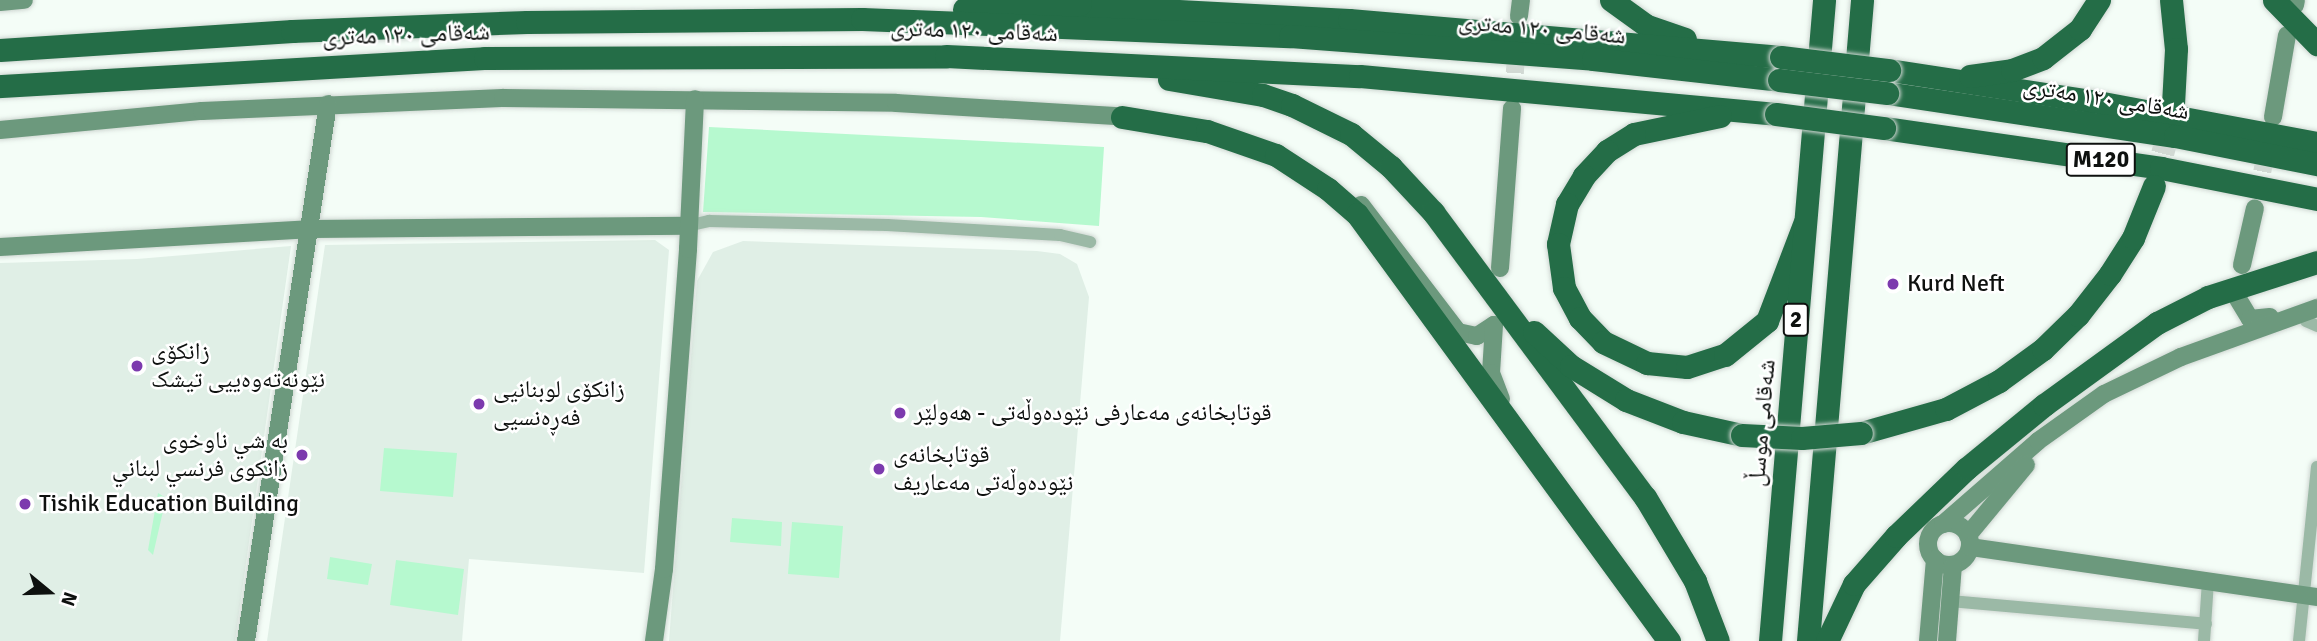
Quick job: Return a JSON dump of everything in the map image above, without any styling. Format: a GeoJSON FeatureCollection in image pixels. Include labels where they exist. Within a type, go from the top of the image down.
{"type":"FeatureCollection","features":[{"type":"Feature","properties":{"kind":"highway"},"geometry":{"type":"LineString","coordinates":[[862,19],[1065,5],[1191,0]]}},
{"type":"Feature","properties":{"kind":"highway"},"geometry":{"type":"LineString","coordinates":[[1611,0],[1663,32],[1754,53],[1780,68]]}},
{"type":"Feature","properties":{"kind":"highway"},"geometry":{"type":"LineString","coordinates":[[1819,0],[1821,40]]}},
{"type":"Feature","properties":{"kind":"highway","name":"شەقامی موسڵ"},"geometry":{"type":"LineString","coordinates":[[1770,641],[1824,0]]}},
{"type":"Feature","properties":{"kind":"highway","name":"2"},"geometry":{"type":"LineString","coordinates":[[1808,641],[1862,0]]}},
{"type":"Feature","properties":{"kind":"highway"},"geometry":{"type":"LineString","coordinates":[[1858,43],[1867,0]]}},
{"type":"Feature","properties":{"kind":"highway"},"geometry":{"type":"LineString","coordinates":[[1888,82],[1912,74],[1978,76],[2034,62],[2073,36],[2099,0]]}},
{"type":"Feature","properties":{"kind":"highway"},"geometry":{"type":"LineString","coordinates":[[2171,0],[2176,49],[2173,105]]}},
{"type":"Feature","properties":{"kind":"highway"},"geometry":{"type":"LineString","coordinates":[[2288,2],[2317,44]]}},
{"type":"Feature","properties":{"kind":"highway"},"geometry":{"type":"LineString","coordinates":[[1065,5],[1335,19],[1754,53]]}},
{"type":"Feature","properties":{"kind":"highway","name":"شەقامی ١٢٠ مەتری"},"geometry":{"type":"LineString","coordinates":[[0,50],[292,30],[527,22],[862,19],[1290,36],[1593,59],[1780,68],[1888,82],[2317,164]]}},
{"type":"Feature","properties":{"kind":"highway"},"geometry":{"type":"LineString","coordinates":[[946,56],[1196,82],[1292,105],[1371,149],[1425,204],[1646,497],[1695,581],[1718,641]]}},
{"type":"Feature","properties":{"kind":"highway","name":"شەقامی ١٢٠ مەتری"},"geometry":{"type":"LineString","coordinates":[[0,86],[485,58],[946,56],[1360,76],[1776,114],[2161,169],[2317,199]]}},
{"type":"Feature","properties":{"kind":"highway"},"geometry":{"type":"LineString","coordinates":[[1912,74],[2317,143]]}},
{"type":"Feature","properties":{"kind":"highway"},"geometry":{"type":"LineString","coordinates":[[1776,114],[1673,124],[1634,134],[1606,151],[1567,204],[1558,244],[1560,277],[1580,318],[1617,350],[1666,366],[1701,364],[1732,352],[1767,321],[1804,224]]}},
{"type":"Feature","properties":{"kind":"highway"},"geometry":{"type":"LineString","coordinates":[[1122,117],[1238,140],[1276,155],[1336,195],[1381,242],[1669,641]]}},
{"type":"Feature","properties":{"kind":"highway"},"geometry":{"type":"LineString","coordinates":[[1455,243],[1543,342],[1591,379],[1650,410],[1742,435],[1802,438],[1861,433],[1946,409],[1999,381],[2043,349],[2110,274],[2133,237],[2154,186]]}},
{"type":"Feature","properties":{"kind":"highway"},"geometry":{"type":"LineString","coordinates":[[1827,641],[1854,584],[1896,536],[1967,468],[2055,396],[2120,346],[2208,297],[2317,262]]}},
{"type":"Feature","properties":{"kind":"street"},"geometry":{"type":"LineString","coordinates":[[0,2],[24,0]]}},
{"type":"Feature","properties":{"kind":"street"},"geometry":{"type":"LineString","coordinates":[[2273,117],[2287,35]]}},
{"type":"Feature","properties":{"kind":"street"},"geometry":{"type":"LineString","coordinates":[[0,130],[328,104],[503,98],[896,103],[1217,125],[1300,158],[1336,182],[1370,214],[1458,332],[1477,336],[1494,325],[1492,384],[1530,445]]}},
{"type":"Feature","properties":{"kind":"street"},"geometry":{"type":"LineString","coordinates":[[654,641],[677,351],[690,229],[695,99]]}},
{"type":"Feature","properties":{"kind":"street"},"geometry":{"type":"LineString","coordinates":[[246,641],[312,229],[328,104]]}},
{"type":"Feature","properties":{"kind":"street"},"geometry":{"type":"LineString","coordinates":[[1500,268],[1512,108]]}},
{"type":"Feature","properties":{"kind":"street"},"geometry":{"type":"LineString","coordinates":[[2242,265],[2255,208]]}},
{"type":"Feature","properties":{"kind":"street"},"geometry":{"type":"LineString","coordinates":[[0,247],[134,242],[312,229],[690,229],[709,221],[1060,235],[1090,242]]}},
{"type":"Feature","properties":{"kind":"street"},"geometry":{"type":"LineString","coordinates":[[123,258],[134,242]]}},
{"type":"Feature","properties":{"kind":"street"},"geometry":{"type":"LineString","coordinates":[[2238,299],[2250,319],[2314,318]]}},
{"type":"Feature","properties":{"kind":"street"},"geometry":{"type":"LineString","coordinates":[[1934,559],[1953,565],[1964,558],[1969,541],[2003,488],[2037,453],[2097,409],[2156,377],[2314,318]]}},
{"type":"Feature","properties":{"kind":"street"},"geometry":{"type":"LineString","coordinates":[[1928,641],[1934,559],[1929,539],[1943,524],[2038,441],[2104,394],[2155,368],[2280,319]]}},
{"type":"Feature","properties":{"kind":"street"},"geometry":{"type":"LineString","coordinates":[[2299,641],[2310,596],[2317,467]]}},
{"type":"Feature","properties":{"kind":"street"},"geometry":{"type":"LineString","coordinates":[[253,641],[273,476]]}},
{"type":"Feature","properties":{"kind":"street"},"geometry":{"type":"LineString","coordinates":[[1943,524],[1955,523],[1969,541],[2310,596]]}},
{"type":"Feature","properties":{"kind":"street"},"geometry":{"type":"LineString","coordinates":[[1947,641],[1953,565]]}},
{"type":"Feature","properties":{"kind":"street"},"geometry":{"type":"LineString","coordinates":[[2204,641],[2208,581]]}},
{"type":"Feature","properties":{"kind":"street"},"geometry":{"type":"LineString","coordinates":[[1950,601],[2206,624]]}},
{"type":"Feature","properties":{"kind":"shaded area","name":"زانکۆی لوبنانیی فەڕەنسیی"},"geometry":{"type":"Polygon","coordinates":[[[655,240],[669,250],[644,573],[469,559],[462,641],[267,641],[325,245],[655,240]]]}},
{"type":"Feature","properties":{"kind":"shaded area","name":"قوتابخانەی نێودەوڵەتی مەعاریف"},"geometry":{"type":"Polygon","coordinates":[[[743,241],[1037,251],[1060,254],[1077,264],[1089,297],[1060,641],[669,641],[697,281],[713,252],[743,241]]]}},
{"type":"Feature","properties":{"kind":"shaded area","name":"زانکۆی نێونەتەوەییی تیشک"},"geometry":{"type":"Polygon","coordinates":[[[291,246],[235,641],[0,641],[0,263],[137,259],[291,246]]]}},
{"type":"Feature","properties":{"kind":"green space"},"geometry":{"type":"Polygon","coordinates":[[[709,127],[1104,147],[1099,226],[981,217],[703,212],[709,127]]]}},
{"type":"Feature","properties":{"kind":"green space"},"geometry":{"type":"Polygon","coordinates":[[[384,448],[457,453],[453,497],[380,491],[384,448]]]}},
{"type":"Feature","properties":{"kind":"green space"},"geometry":{"type":"Polygon","coordinates":[[[158,493],[166,498],[153,555],[148,550],[158,493]]]}},
{"type":"Feature","properties":{"kind":"green space"},"geometry":{"type":"Polygon","coordinates":[[[732,518],[782,522],[781,546],[730,542],[732,518]]]}},
{"type":"Feature","properties":{"kind":"green space"},"geometry":{"type":"Polygon","coordinates":[[[792,522],[843,526],[839,578],[788,574],[792,522]]]}},
{"type":"Feature","properties":{"kind":"green space"},"geometry":{"type":"Polygon","coordinates":[[[330,557],[372,564],[368,585],[327,579],[330,557]]]}},
{"type":"Feature","properties":{"kind":"green space"},"geometry":{"type":"Polygon","coordinates":[[[396,560],[464,569],[458,615],[390,605],[396,560]]]}},
{"type":"Feature","properties":{"kind":"tunnel"},"geometry":{"type":"LineString","coordinates":[[1513,100],[1517,41]]}},
{"type":"Feature","properties":{"kind":"tunnel"},"geometry":{"type":"LineString","coordinates":[[2154,186],[2172,118]]}},
{"type":"Feature","properties":{"kind":"tunnel"},"geometry":{"type":"LineString","coordinates":[[2257,198],[2268,143]]}},
{"type":"Feature","properties":{"kind":"place","name":"Kurd Neft"},"geometry":{"type":"Point","coordinates":[1893,284]}},
{"type":"Feature","properties":{"kind":"place","name":"زانکۆی نێونەتەوەییی تیشک"},"geometry":{"type":"Point","coordinates":[137,366]}},
{"type":"Feature","properties":{"kind":"place","name":"زانکۆی لوبنانیی فەڕەنسیی"},"geometry":{"type":"Point","coordinates":[479,404]}},
{"type":"Feature","properties":{"kind":"place","name":"قوتابخانەی مەعارفی نێودەوڵەتی - هەولێر"},"geometry":{"type":"Point","coordinates":[900,413]}},
{"type":"Feature","properties":{"kind":"place","name":"به شي ناوخوى زانكوى فرنسي لبناني"},"geometry":{"type":"Point","coordinates":[302,455]}},
{"type":"Feature","properties":{"kind":"place","name":"قوتابخانەی نێودەوڵەتی مەعاریف"},"geometry":{"type":"Point","coordinates":[879,469]}},
{"type":"Feature","properties":{"kind":"place","name":"Tishik Education Building"},"geometry":{"type":"Point","coordinates":[25,504]}}]}
